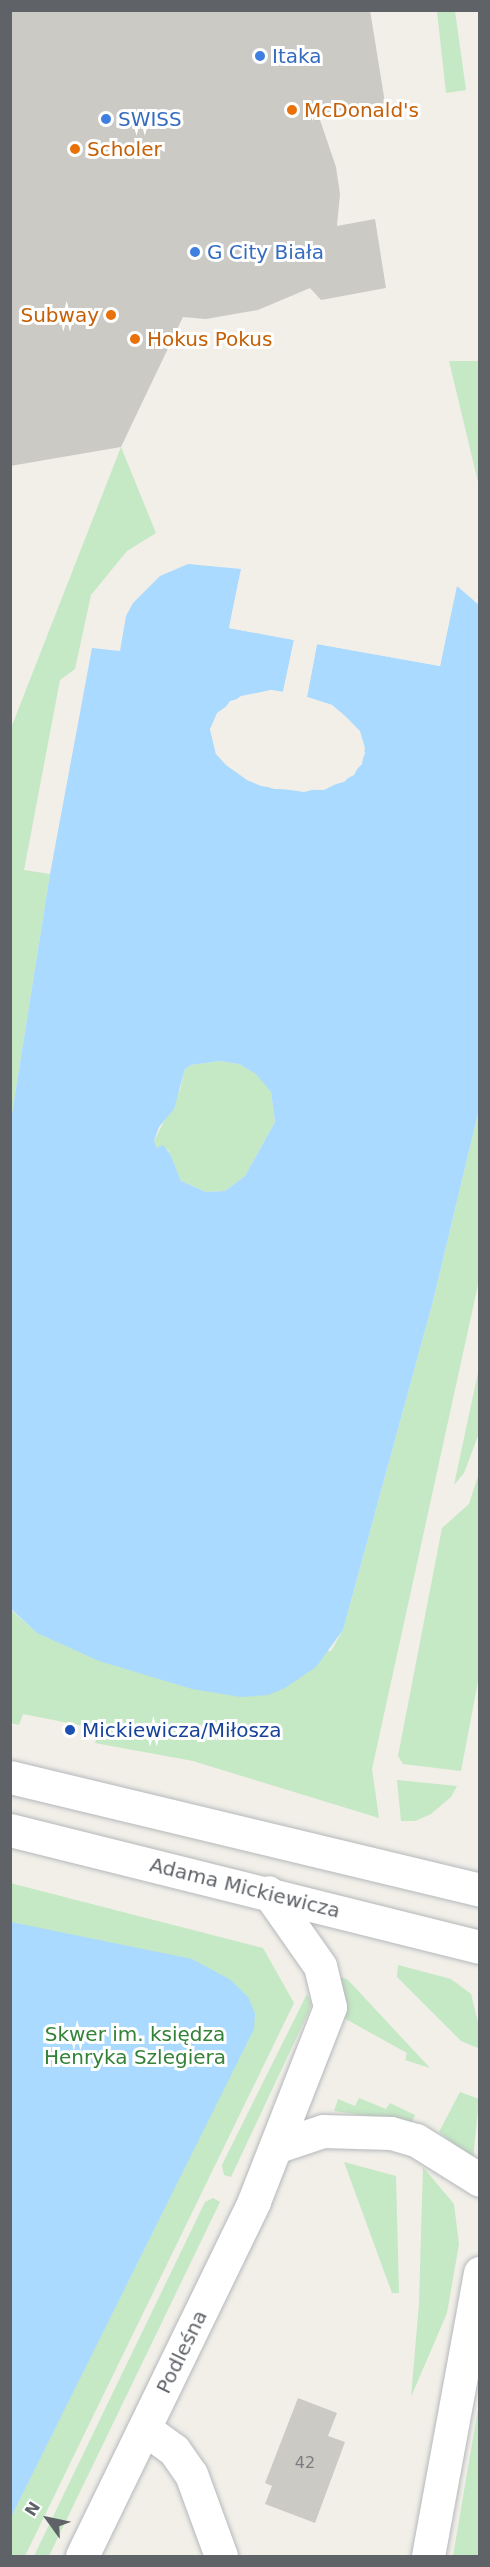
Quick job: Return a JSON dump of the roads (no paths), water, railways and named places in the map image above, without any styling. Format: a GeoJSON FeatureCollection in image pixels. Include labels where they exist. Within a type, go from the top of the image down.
{"type":"FeatureCollection","features":[{"type":"Feature","properties":{"kind":"street"},"geometry":{"type":"LineString","coordinates":[[10,1777],[480,1890]]}},
{"type":"Feature","properties":{"kind":"street","name":"Adama Mickiewicza"},"geometry":{"type":"LineString","coordinates":[[10,1830],[268,1892],[480,1947]]}},
{"type":"Feature","properties":{"kind":"street","name":"Podleśna"},"geometry":{"type":"LineString","coordinates":[[82,2556],[145,2429],[278,2146],[330,2007],[320,1966],[268,1892]]}},
{"type":"Feature","properties":{"kind":"street"},"geometry":{"type":"LineString","coordinates":[[278,2146],[323,2131],[391,2133],[416,2140],[480,2180]]}},
{"type":"Feature","properties":{"kind":"street"},"geometry":{"type":"LineString","coordinates":[[428,2556],[480,2273]]}},
{"type":"Feature","properties":{"kind":"street"},"geometry":{"type":"LineString","coordinates":[[145,2429],[174,2450],[191,2474],[221,2556]]}},
{"type":"Feature","properties":{"kind":"water"},"geometry":{"type":"Polygon","coordinates":[[[188,564],[241,569],[229,628],[294,640],[283,692],[271,690],[230,701],[210,729],[216,754],[226,765],[247,780],[274,789],[324,790],[354,775],[365,754],[359,731],[346,717],[332,705],[307,697],[317,644],[440,666],[457,586],[480,606],[479,1109],[433,1301],[343,1630],[316,1667],[285,1688],[268,1695],[241,1697],[192,1689],[99,1661],[37,1633],[11,1609],[11,1120],[50,874],[92,648],[120,651],[126,616],[133,603],[160,576],[188,564]],[[220,1061],[191,1065],[185,1069],[174,1109],[159,1127],[154,1141],[157,1148],[163,1145],[170,1154],[181,1181],[206,1192],[225,1191],[245,1176],[275,1122],[271,1092],[256,1074],[239,1064],[220,1061]]]}},
{"type":"Feature","properties":{"kind":"water","name":"Skwer im. księdza Henryka Szlegiera"},"geometry":{"type":"Polygon","coordinates":[[[11,1922],[192,1959],[231,1980],[248,1997],[255,2013],[254,2029],[11,2517],[11,1922]]]}},
{"type":"Feature","properties":{"kind":"place","name":"Itaka"},"geometry":{"type":"Point","coordinates":[260,56]}},
{"type":"Feature","properties":{"kind":"place","name":"McDonald's"},"geometry":{"type":"Point","coordinates":[292,110]}},
{"type":"Feature","properties":{"kind":"place","name":"SWISS"},"geometry":{"type":"Point","coordinates":[106,119]}},
{"type":"Feature","properties":{"kind":"place","name":"Scholer"},"geometry":{"type":"Point","coordinates":[75,149]}},
{"type":"Feature","properties":{"kind":"place","name":"G City Biała"},"geometry":{"type":"Point","coordinates":[195,252]}},
{"type":"Feature","properties":{"kind":"place","name":"Subway"},"geometry":{"type":"Point","coordinates":[111,315]}},
{"type":"Feature","properties":{"kind":"place","name":"Hokus Pokus"},"geometry":{"type":"Point","coordinates":[135,339]}},
{"type":"Feature","properties":{"kind":"place","name":"Mickiewicza/Miłosza"},"geometry":{"type":"Point","coordinates":[70,1730]}}]}
